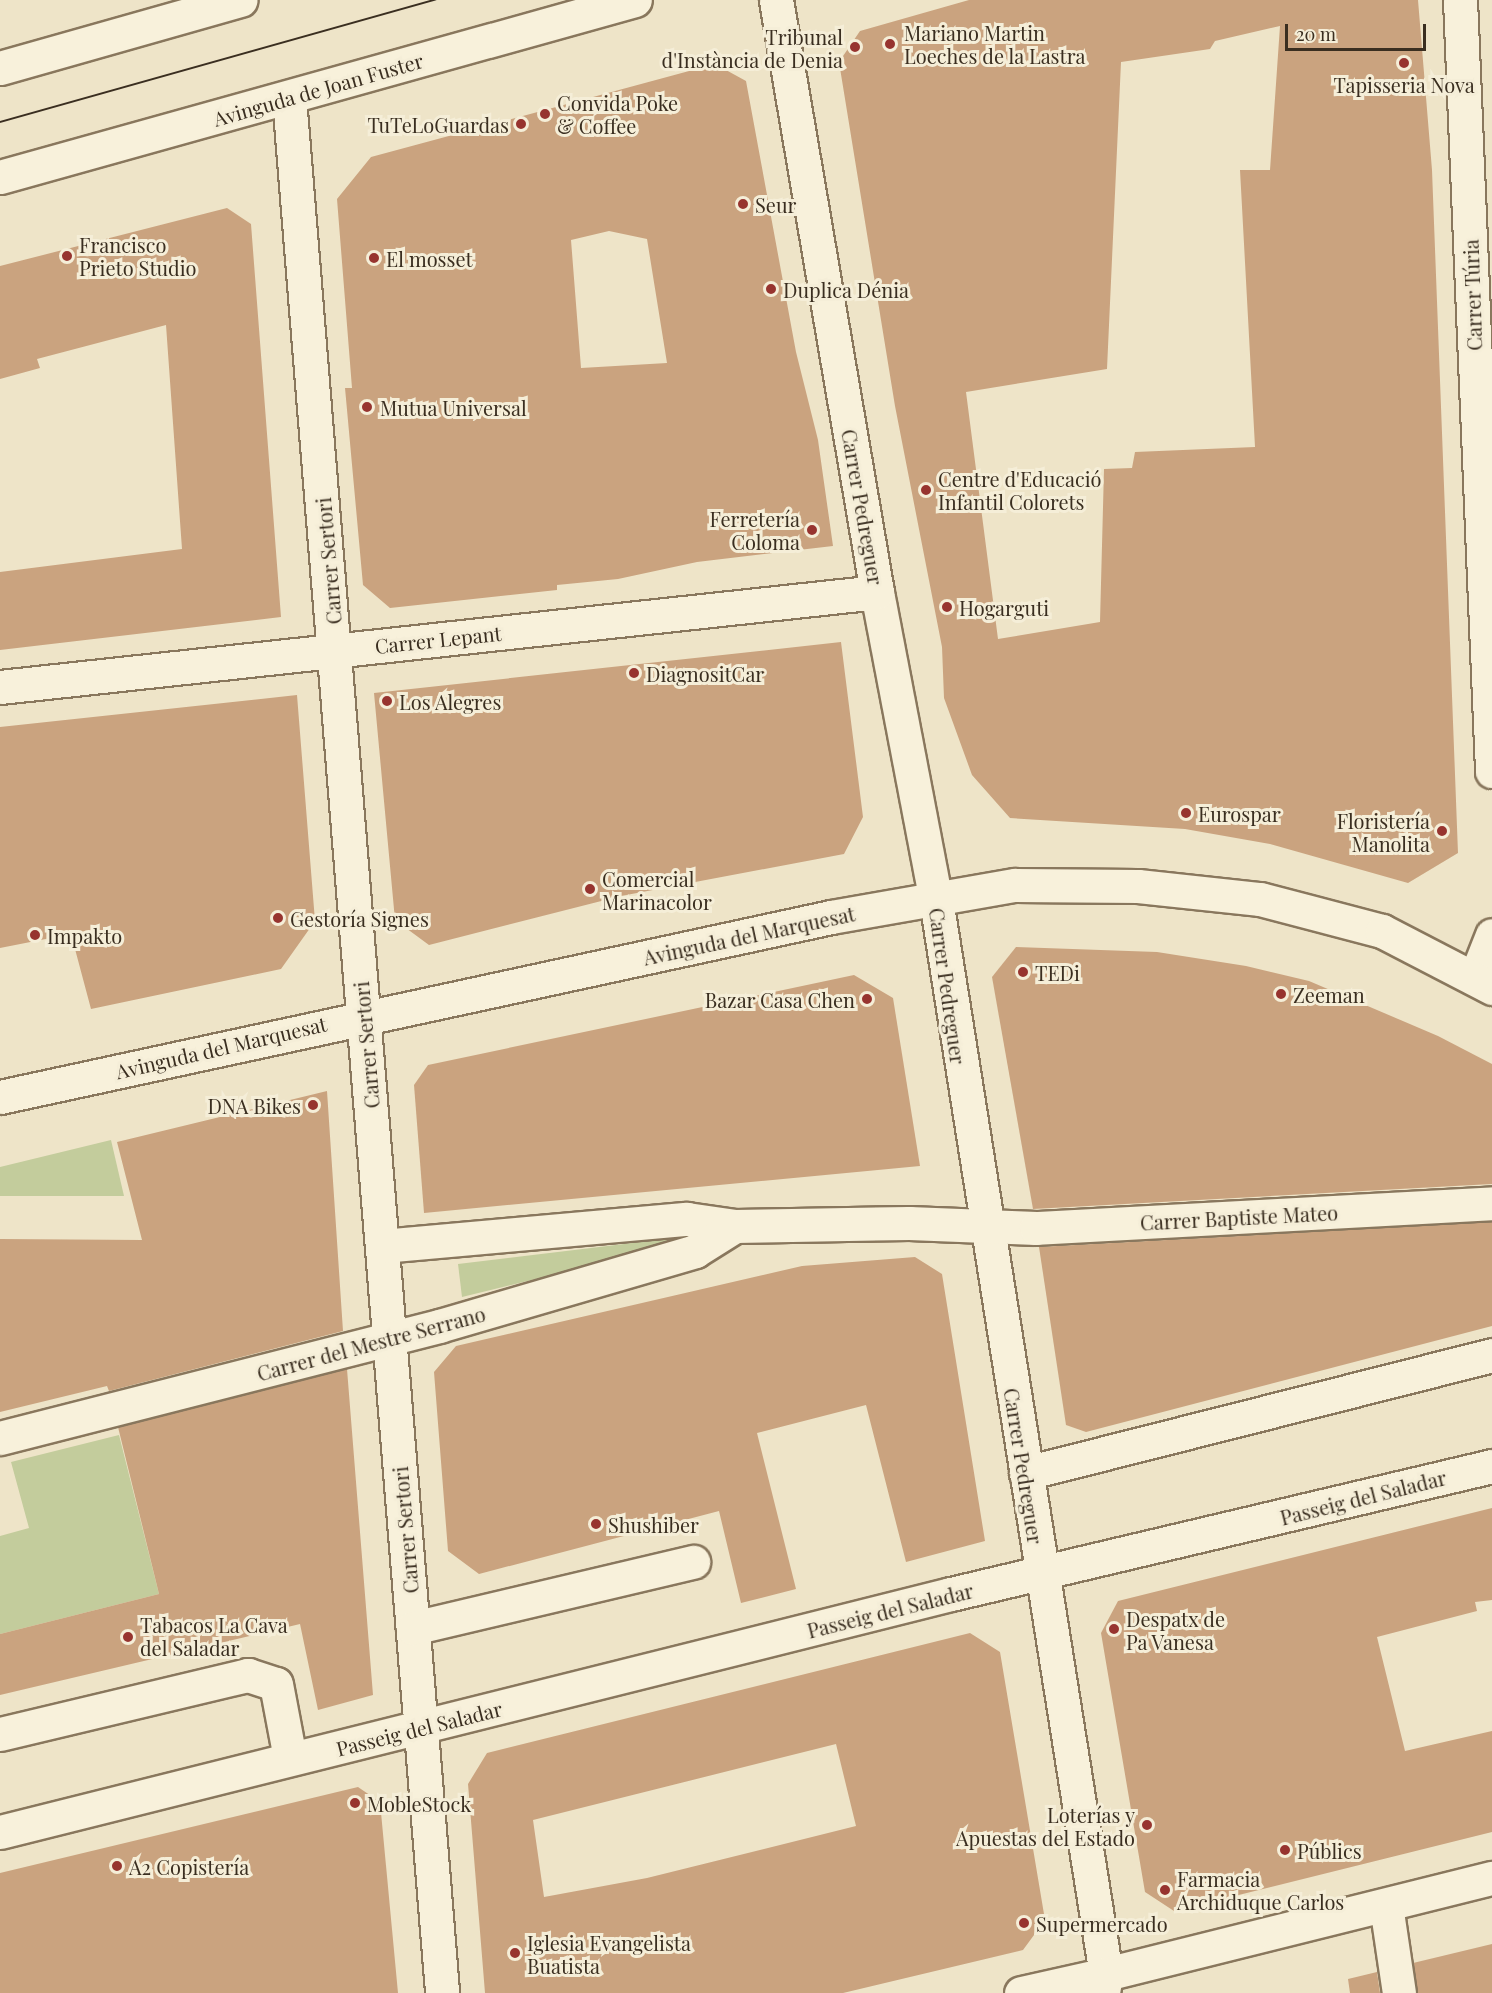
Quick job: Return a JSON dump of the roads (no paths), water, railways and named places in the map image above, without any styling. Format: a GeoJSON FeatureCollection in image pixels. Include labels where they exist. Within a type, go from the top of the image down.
{"type":"FeatureCollection","features":[{"type":"Feature","properties":{"kind":"street"},"geometry":{"type":"LineString","coordinates":[[0,68],[241,0]]}},
{"type":"Feature","properties":{"kind":"street","name":"Avinguda de Joan Fuster"},"geometry":{"type":"LineString","coordinates":[[0,177],[635,0]]}},
{"type":"Feature","properties":{"kind":"street","name":"Carrer Pedreguer"},"geometry":{"type":"LineString","coordinates":[[776,0],[877,592],[936,900],[1105,1984]]}},
{"type":"Feature","properties":{"kind":"street","name":"Carrer Túria"},"geometry":{"type":"LineString","coordinates":[[1460,0],[1492,771]]}},
{"type":"Feature","properties":{"kind":"street","name":"Carrer Sertori"},"geometry":{"type":"LineString","coordinates":[[289,98],[336,648],[442,1993]]}},
{"type":"Feature","properties":{"kind":"street","name":"Carrer Lepant"},"geometry":{"type":"LineString","coordinates":[[0,687],[336,648],[877,592]]}},
{"type":"Feature","properties":{"kind":"street","name":"Avinguda del Marquesat"},"geometry":{"type":"LineString","coordinates":[[0,1097],[364,1015],[831,916],[1015,885],[1072,884],[1260,899],[1382,931],[1483,983]]}},
{"type":"Feature","properties":{"kind":"street"},"geometry":{"type":"LineString","coordinates":[[1483,983],[1492,935]]}},
{"type":"Feature","properties":{"kind":"street","name":"Carrer Baptiste Mateo"},"geometry":{"type":"LineString","coordinates":[[986,1227],[1492,1203]]}},
{"type":"Feature","properties":{"kind":"street"},"geometry":{"type":"LineString","coordinates":[[382,1246],[687,1219],[735,1226],[986,1227]]}},
{"type":"Feature","properties":{"kind":"street","name":"Carrer del Mestre Serrano"},"geometry":{"type":"LineString","coordinates":[[0,1438],[390,1340],[695,1251],[735,1226]]}},
{"type":"Feature","properties":{"kind":"street"},"geometry":{"type":"LineString","coordinates":[[1026,1473],[1492,1354]]}},
{"type":"Feature","properties":{"kind":"street","name":"Passeig del Saladar"},"geometry":{"type":"LineString","coordinates":[[0,1833],[290,1758],[421,1728],[1041,1573],[1492,1466]]}},
{"type":"Feature","properties":{"kind":"street"},"geometry":{"type":"LineString","coordinates":[[413,1628],[693,1562]]}},
{"type":"Feature","properties":{"kind":"street"},"geometry":{"type":"LineString","coordinates":[[0,1734],[248,1676],[276,1684],[290,1758]]}},
{"type":"Feature","properties":{"kind":"street"},"geometry":{"type":"LineString","coordinates":[[1021,1993],[1105,1984],[1386,1905],[1492,1878]]}},
{"type":"Feature","properties":{"kind":"street"},"geometry":{"type":"LineString","coordinates":[[1386,1905],[1400,1993]]}},
{"type":"Feature","properties":{"kind":"tram line"},"geometry":{"type":"LineString","coordinates":[[0,122],[435,0]]}},
{"type":"Feature","properties":{"kind":"place","name":"Mariano Martin Loeches de la Lastra"},"geometry":{"type":"Point","coordinates":[890,44]}},
{"type":"Feature","properties":{"kind":"place","name":"Tribunal d'Instància de Denia"},"geometry":{"type":"Point","coordinates":[855,47]}},
{"type":"Feature","properties":{"kind":"place","name":"Tapisseria Nova"},"geometry":{"type":"Point","coordinates":[1404,63]}},
{"type":"Feature","properties":{"kind":"place","name":"Convida Poke & Coffee"},"geometry":{"type":"Point","coordinates":[545,114]}},
{"type":"Feature","properties":{"kind":"place","name":"TuTeLoGuardas"},"geometry":{"type":"Point","coordinates":[521,124]}},
{"type":"Feature","properties":{"kind":"place","name":"Seur"},"geometry":{"type":"Point","coordinates":[743,204]}},
{"type":"Feature","properties":{"kind":"place","name":"Francisco Prieto Studio"},"geometry":{"type":"Point","coordinates":[67,256]}},
{"type":"Feature","properties":{"kind":"place","name":"El mosset"},"geometry":{"type":"Point","coordinates":[374,258]}},
{"type":"Feature","properties":{"kind":"place","name":"Duplica Dénia"},"geometry":{"type":"Point","coordinates":[771,289]}},
{"type":"Feature","properties":{"kind":"place","name":"Mutua Universal"},"geometry":{"type":"Point","coordinates":[367,407]}},
{"type":"Feature","properties":{"kind":"place","name":"Centre d'Educació Infantil Colorets"},"geometry":{"type":"Point","coordinates":[926,490]}},
{"type":"Feature","properties":{"kind":"place","name":"Ferretería Coloma"},"geometry":{"type":"Point","coordinates":[812,530]}},
{"type":"Feature","properties":{"kind":"place","name":"Hogarguti"},"geometry":{"type":"Point","coordinates":[947,607]}},
{"type":"Feature","properties":{"kind":"place","name":"DiagnositCar"},"geometry":{"type":"Point","coordinates":[634,673]}},
{"type":"Feature","properties":{"kind":"place","name":"Los Alegres"},"geometry":{"type":"Point","coordinates":[387,701]}},
{"type":"Feature","properties":{"kind":"place","name":"Eurospar"},"geometry":{"type":"Point","coordinates":[1186,813]}},
{"type":"Feature","properties":{"kind":"place","name":"Floristería Manolita"},"geometry":{"type":"Point","coordinates":[1442,831]}},
{"type":"Feature","properties":{"kind":"place","name":"Comercial Marinacolor"},"geometry":{"type":"Point","coordinates":[590,889]}},
{"type":"Feature","properties":{"kind":"place","name":"Gestoría Signes"},"geometry":{"type":"Point","coordinates":[278,918]}},
{"type":"Feature","properties":{"kind":"place","name":"Impakto"},"geometry":{"type":"Point","coordinates":[35,935]}},
{"type":"Feature","properties":{"kind":"place","name":"TEDi"},"geometry":{"type":"Point","coordinates":[1023,972]}},
{"type":"Feature","properties":{"kind":"place","name":"Zeeman"},"geometry":{"type":"Point","coordinates":[1281,994]}},
{"type":"Feature","properties":{"kind":"place","name":"Bazar Casa Chen"},"geometry":{"type":"Point","coordinates":[867,999]}},
{"type":"Feature","properties":{"kind":"place","name":"DNA Bikes"},"geometry":{"type":"Point","coordinates":[313,1105]}},
{"type":"Feature","properties":{"kind":"place","name":"Shushiber"},"geometry":{"type":"Point","coordinates":[596,1524]}},
{"type":"Feature","properties":{"kind":"place","name":"Despatx de Pa Vanesa"},"geometry":{"type":"Point","coordinates":[1114,1629]}},
{"type":"Feature","properties":{"kind":"place","name":"Tabacos La Cava del Saladar"},"geometry":{"type":"Point","coordinates":[128,1637]}},
{"type":"Feature","properties":{"kind":"place","name":"MobleStock"},"geometry":{"type":"Point","coordinates":[355,1803]}},
{"type":"Feature","properties":{"kind":"place","name":"Loterías y Apuestas del Estado"},"geometry":{"type":"Point","coordinates":[1147,1825]}},
{"type":"Feature","properties":{"kind":"place","name":"Públics"},"geometry":{"type":"Point","coordinates":[1285,1850]}},
{"type":"Feature","properties":{"kind":"place","name":"A2 Copistería"},"geometry":{"type":"Point","coordinates":[117,1866]}},
{"type":"Feature","properties":{"kind":"place","name":"Farmacia Archiduque Carlos"},"geometry":{"type":"Point","coordinates":[1165,1890]}},
{"type":"Feature","properties":{"kind":"place","name":"Supermercado"},"geometry":{"type":"Point","coordinates":[1024,1923]}},
{"type":"Feature","properties":{"kind":"place","name":"Iglesia Evangelista Buatista"},"geometry":{"type":"Point","coordinates":[515,1953]}}]}
